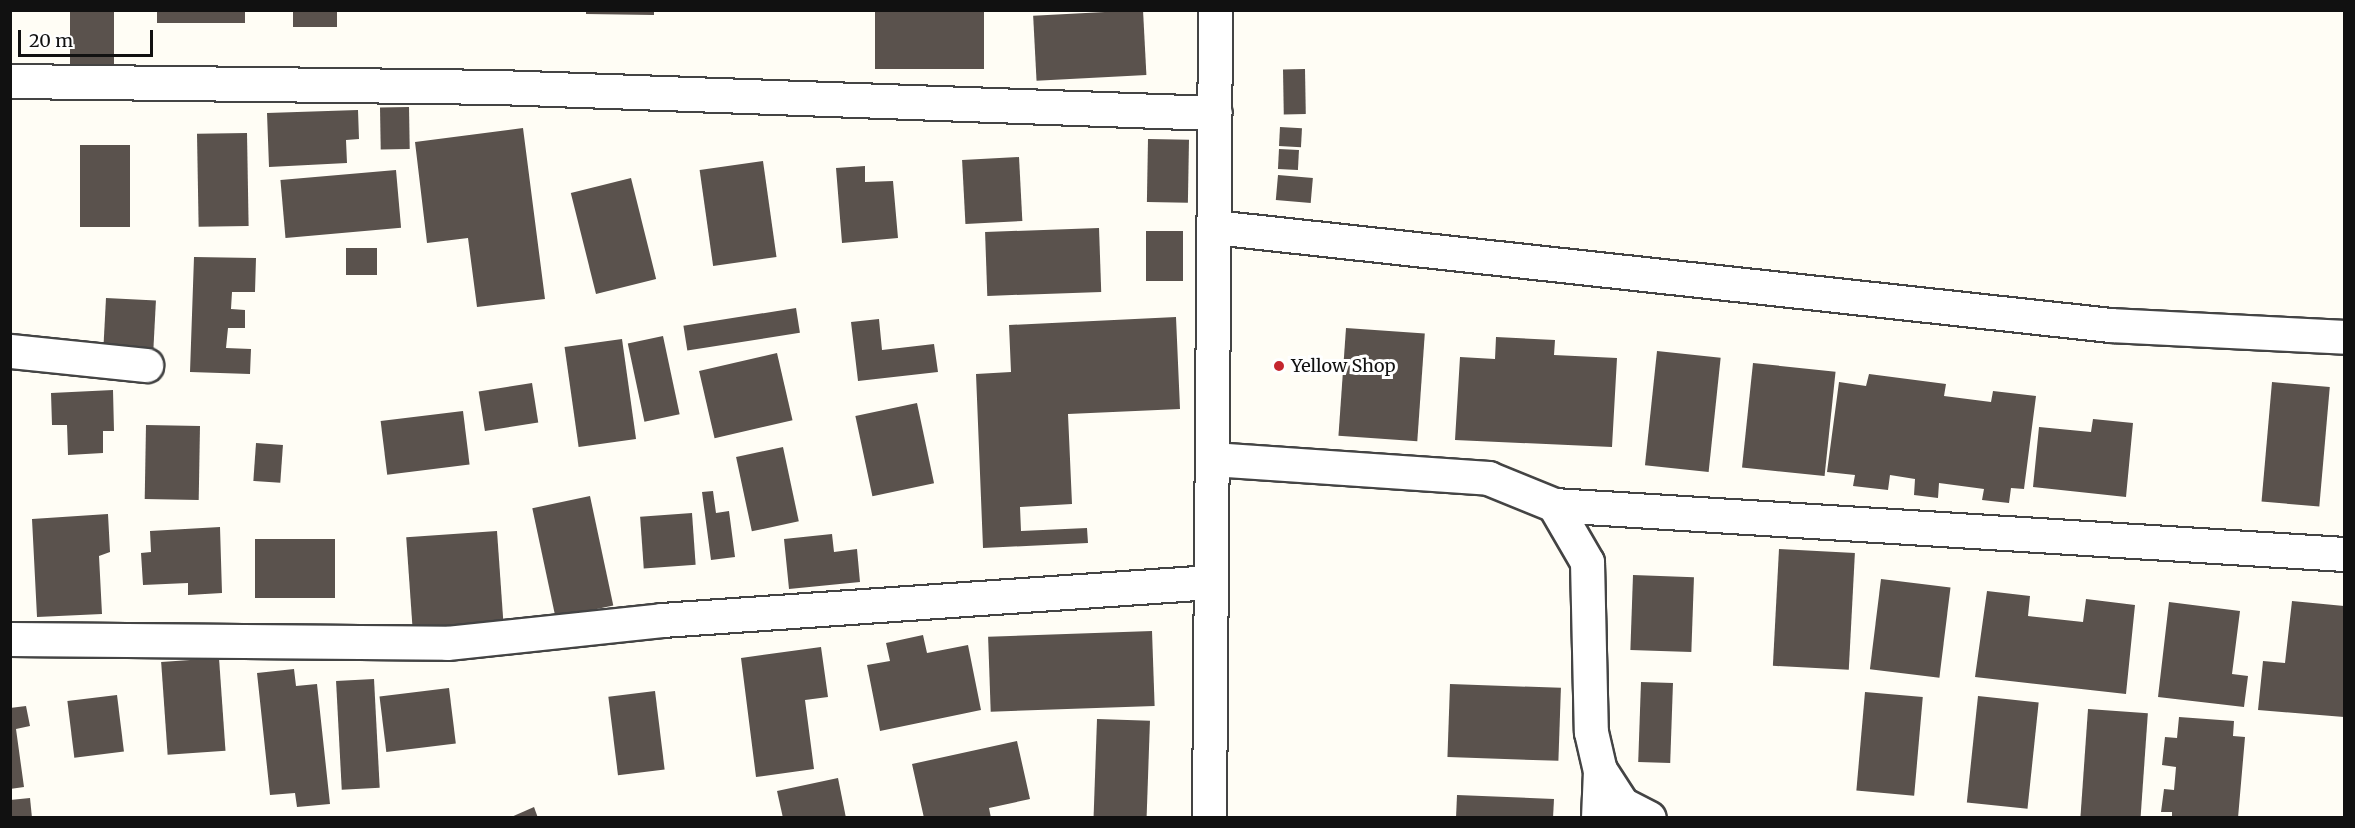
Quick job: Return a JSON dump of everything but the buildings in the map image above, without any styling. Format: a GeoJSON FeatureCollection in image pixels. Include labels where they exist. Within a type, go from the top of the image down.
{"type":"FeatureCollection","features":[{"type":"Feature","properties":{"kind":"street"},"geometry":{"type":"LineString","coordinates":[[1209,818],[1215,10]]}},
{"type":"Feature","properties":{"kind":"street"},"geometry":{"type":"LineString","coordinates":[[10,81],[498,87],[1215,113]]}},
{"type":"Feature","properties":{"kind":"street"},"geometry":{"type":"LineString","coordinates":[[1214,227],[2111,325],[2344,337]]}},
{"type":"Feature","properties":{"kind":"street"},"geometry":{"type":"LineString","coordinates":[[10,351],[146,365]]}},
{"type":"Feature","properties":{"kind":"street"},"geometry":{"type":"LineString","coordinates":[[1212,459],[1488,478],[1554,505],[2344,554]]}},
{"type":"Feature","properties":{"kind":"street"},"geometry":{"type":"LineString","coordinates":[[1554,505],[1587,562],[1590,732],[1600,770],[1598,818]]}},
{"type":"Feature","properties":{"kind":"street"},"geometry":{"type":"LineString","coordinates":[[10,639],[447,644],[662,620],[1211,582]]}},
{"type":"Feature","properties":{"kind":"street"},"geometry":{"type":"LineString","coordinates":[[1600,770],[1622,804],[1649,818]]}},
{"type":"Feature","properties":{"kind":"place","name":"Yellow Shop"},"geometry":{"type":"Point","coordinates":[1279,366]}}]}
